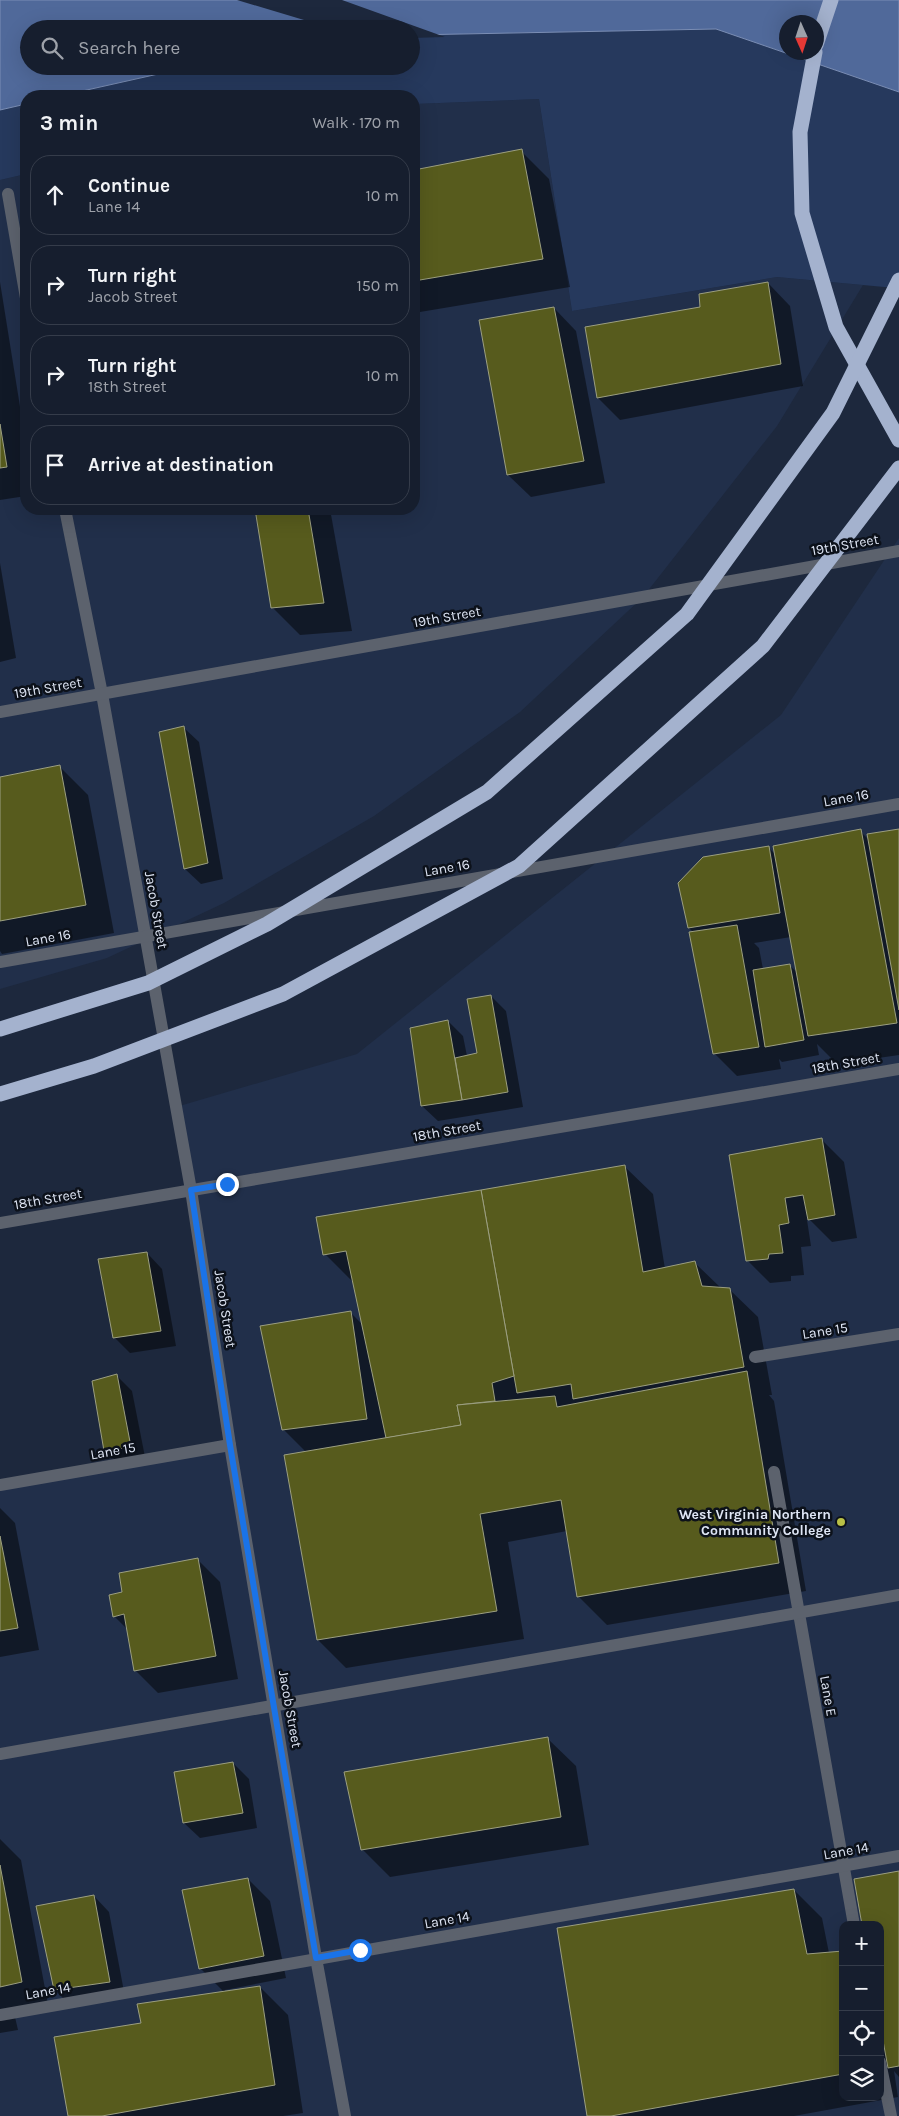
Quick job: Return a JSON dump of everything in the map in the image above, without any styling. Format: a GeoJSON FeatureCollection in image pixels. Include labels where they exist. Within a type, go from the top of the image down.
{"type":"FeatureCollection","features":[{"type":"Feature","properties":{"kind":"highway"},"geometry":{"type":"LineString","coordinates":[[824,21],[831,0]]}},
{"type":"Feature","properties":{"kind":"highway"},"geometry":{"type":"LineString","coordinates":[[814,60],[800,132],[802,213],[836,327],[899,440]]}},
{"type":"Feature","properties":{"kind":"highway"},"geometry":{"type":"LineString","coordinates":[[0,1029],[148,983],[267,924],[487,792],[687,614],[833,413],[899,280]]}},
{"type":"Feature","properties":{"kind":"highway"},"geometry":{"type":"LineString","coordinates":[[0,1094],[94,1066],[283,994],[519,866],[763,646],[899,468]]}},
{"type":"Feature","properties":{"kind":"street"},"geometry":{"type":"LineString","coordinates":[[8,194],[20,263]]}},
{"type":"Feature","properties":{"kind":"street","name":"Jacob Street"},"geometry":{"type":"LineString","coordinates":[[66,515],[102,694],[191,1190],[230,1445],[316,1958],[345,2116]]}},
{"type":"Feature","properties":{"kind":"street","name":"19th Street"},"geometry":{"type":"LineString","coordinates":[[0,712],[899,551]]}},
{"type":"Feature","properties":{"kind":"street","name":"Lane 16"},"geometry":{"type":"LineString","coordinates":[[0,962],[899,804]]}},
{"type":"Feature","properties":{"kind":"street","name":"18th Street"},"geometry":{"type":"LineString","coordinates":[[0,1223],[899,1069]]}},
{"type":"Feature","properties":{"kind":"street","name":"Lane 15"},"geometry":{"type":"LineString","coordinates":[[755,1357],[899,1334]]}},
{"type":"Feature","properties":{"kind":"street","name":"Lane 15"},"geometry":{"type":"LineString","coordinates":[[0,1485],[230,1445]]}},
{"type":"Feature","properties":{"kind":"street","name":"Lane E"},"geometry":{"type":"LineString","coordinates":[[774,1472],[853,1921]]}},
{"type":"Feature","properties":{"kind":"street"},"geometry":{"type":"LineString","coordinates":[[0,1754],[899,1595]]}},
{"type":"Feature","properties":{"kind":"street","name":"Lane 14"},"geometry":{"type":"LineString","coordinates":[[0,2015],[899,1856]]}},
{"type":"Feature","properties":{"kind":"street"},"geometry":{"type":"LineString","coordinates":[[884,2082],[891,2116]]}},
{"type":"Feature","properties":{"kind":"shaded area"},"geometry":{"type":"Polygon","coordinates":[[[0,0],[899,0],[899,92],[806,60],[824,60],[824,15],[779,15],[779,51],[716,29],[420,35],[420,20],[20,20],[20,75],[154,75],[87,90],[20,90],[20,105],[0,110],[0,0]]]}},
{"type":"Feature","properties":{"kind":"shaded area"},"geometry":{"type":"Polygon","coordinates":[[[716,29],[779,51],[779,60],[806,60],[899,92],[899,280],[895,288],[777,277],[572,311],[539,99],[420,104],[420,90],[87,90],[154,75],[420,75],[420,35],[716,29]]]}},
{"type":"Feature","properties":{"kind":"shaded area"},"geometry":{"type":"Polygon","coordinates":[[[539,99],[572,311],[777,277],[863,285],[777,426],[643,597],[520,712],[374,816],[224,903],[107,958],[0,989],[0,180],[20,175],[20,515],[420,515],[420,104],[539,99]]]}},
{"type":"Feature","properties":{"kind":"shaded area"},"geometry":{"type":"Polygon","coordinates":[[[20,105],[20,175],[0,180],[0,110],[20,105]]]}},
{"type":"Feature","properties":{"kind":"shaded area"},"geometry":{"type":"Polygon","coordinates":[[[899,538],[899,2116],[0,2116],[0,1485],[230,1445],[176,1107],[357,1054],[781,715],[899,538]]]}},
{"type":"Feature","properties":{"kind":"pier"},"geometry":{"type":"Polygon","coordinates":[[[237,0],[342,0],[398,20],[304,20],[237,0]]]}},
{"type":"Feature","properties":{"kind":"pier"},"geometry":{"type":"Polygon","coordinates":[[[420,28],[445,37],[420,38],[420,28]]]}},
{"type":"Feature","properties":{"kind":"building"},"geometry":{"type":"Polygon","coordinates":[[[522,149],[543,259],[420,280],[420,169],[522,149]]]}},
{"type":"Feature","properties":{"kind":"building"},"geometry":{"type":"Polygon","coordinates":[[[768,282],[781,364],[597,398],[585,327],[700,307],[699,294],[768,282]]]}},
{"type":"Feature","properties":{"kind":"building"},"geometry":{"type":"Polygon","coordinates":[[[554,307],[584,461],[507,475],[479,320],[554,307]]]}},
{"type":"Feature","properties":{"kind":"building"},"geometry":{"type":"Polygon","coordinates":[[[0,424],[7,467],[0,468],[0,424]]]}},
{"type":"Feature","properties":{"kind":"building"},"geometry":{"type":"Polygon","coordinates":[[[256,515],[309,515],[324,603],[271,608],[256,515]]]}},
{"type":"Feature","properties":{"kind":"building"},"geometry":{"type":"Polygon","coordinates":[[[184,726],[208,863],[184,869],[159,732],[184,726]]]}},
{"type":"Feature","properties":{"kind":"building"},"geometry":{"type":"Polygon","coordinates":[[[60,765],[86,905],[0,921],[0,777],[60,765]]]}},
{"type":"Feature","properties":{"kind":"building"},"geometry":{"type":"Polygon","coordinates":[[[861,829],[897,1023],[808,1036],[773,846],[861,829]]]}},
{"type":"Feature","properties":{"kind":"building"},"geometry":{"type":"Polygon","coordinates":[[[899,829],[899,1010],[867,834],[899,829]]]}},
{"type":"Feature","properties":{"kind":"building"},"geometry":{"type":"Polygon","coordinates":[[[769,846],[780,913],[688,928],[678,883],[703,857],[769,846]]]}},
{"type":"Feature","properties":{"kind":"building"},"geometry":{"type":"Polygon","coordinates":[[[737,925],[759,1047],[713,1054],[689,932],[737,925]]]}},
{"type":"Feature","properties":{"kind":"building"},"geometry":{"type":"Polygon","coordinates":[[[790,964],[804,1040],[765,1047],[753,970],[790,964]]]}},
{"type":"Feature","properties":{"kind":"building"},"geometry":{"type":"Polygon","coordinates":[[[491,995],[508,1092],[462,1100],[455,1058],[477,1053],[467,999],[491,995]]]}},
{"type":"Feature","properties":{"kind":"building"},"geometry":{"type":"Polygon","coordinates":[[[448,1020],[462,1100],[421,1106],[410,1028],[448,1020]]]}},
{"type":"Feature","properties":{"kind":"building"},"geometry":{"type":"Polygon","coordinates":[[[822,1138],[835,1215],[808,1220],[803,1195],[785,1198],[789,1223],[779,1225],[783,1253],[769,1254],[768,1259],[746,1261],[729,1155],[822,1138]]]}},
{"type":"Feature","properties":{"kind":"building"},"geometry":{"type":"Polygon","coordinates":[[[625,1165],[643,1272],[695,1261],[702,1286],[730,1288],[744,1367],[573,1399],[571,1384],[517,1393],[481,1190],[625,1165]]]}},
{"type":"Feature","properties":{"kind":"building"},"geometry":{"type":"Polygon","coordinates":[[[481,1190],[514,1376],[492,1383],[495,1401],[457,1405],[461,1425],[386,1438],[346,1251],[323,1255],[316,1217],[481,1190]]]}},
{"type":"Feature","properties":{"kind":"building"},"geometry":{"type":"Polygon","coordinates":[[[147,1252],[161,1331],[113,1338],[98,1259],[147,1252]]]}},
{"type":"Feature","properties":{"kind":"building"},"geometry":{"type":"Polygon","coordinates":[[[351,1311],[367,1419],[282,1430],[260,1326],[351,1311]]]}},
{"type":"Feature","properties":{"kind":"building"},"geometry":{"type":"Polygon","coordinates":[[[747,1371],[779,1563],[577,1597],[561,1500],[480,1514],[497,1611],[317,1640],[284,1455],[461,1425],[457,1405],[555,1396],[557,1407],[747,1371]]]}},
{"type":"Feature","properties":{"kind":"building"},"geometry":{"type":"Polygon","coordinates":[[[117,1374],[131,1447],[104,1451],[92,1381],[117,1374]]]}},
{"type":"Feature","properties":{"kind":"building"},"geometry":{"type":"Polygon","coordinates":[[[0,1536],[18,1628],[0,1631],[0,1536]]]}},
{"type":"Feature","properties":{"kind":"building"},"geometry":{"type":"Polygon","coordinates":[[[198,1558],[216,1656],[134,1671],[124,1614],[113,1617],[109,1595],[122,1592],[119,1573],[198,1558]]]}},
{"type":"Feature","properties":{"kind":"building"},"geometry":{"type":"Polygon","coordinates":[[[548,1737],[561,1817],[361,1850],[344,1772],[548,1737]]]}},
{"type":"Feature","properties":{"kind":"building"},"geometry":{"type":"Polygon","coordinates":[[[233,1762],[243,1813],[183,1823],[174,1772],[233,1762]]]}},
{"type":"Feature","properties":{"kind":"building"},"geometry":{"type":"Polygon","coordinates":[[[0,1865],[22,1982],[0,1987],[0,1865]]]}},
{"type":"Feature","properties":{"kind":"building"},"geometry":{"type":"Polygon","coordinates":[[[899,1871],[899,2066],[888,2068],[884,2046],[884,1921],[861,1921],[854,1879],[899,1871]]]}},
{"type":"Feature","properties":{"kind":"building"},"geometry":{"type":"Polygon","coordinates":[[[248,1878],[264,1956],[199,1969],[182,1890],[248,1878]]]}},
{"type":"Feature","properties":{"kind":"building"},"geometry":{"type":"Polygon","coordinates":[[[794,1889],[807,1954],[839,1951],[839,2075],[611,2116],[587,2116],[557,1928],[794,1889]]]}},
{"type":"Feature","properties":{"kind":"building"},"geometry":{"type":"Polygon","coordinates":[[[94,1895],[110,1982],[54,1990],[36,1906],[94,1895]]]}},
{"type":"Feature","properties":{"kind":"building"},"geometry":{"type":"Polygon","coordinates":[[[260,1986],[275,2085],[102,2116],[68,2116],[54,2037],[141,2023],[137,2004],[260,1986]]]}},
{"type":"Feature","properties":{"kind":"place","name":"West Virginia Northern Community College"},"geometry":{"type":"Point","coordinates":[841,1522]}},
{"type":"Feature","properties":{"kind":"route"},"geometry":{"type":"LineString","coordinates":[[227,1184],[191,1190],[230,1445],[316,1958],[360,1950]]}}]}
